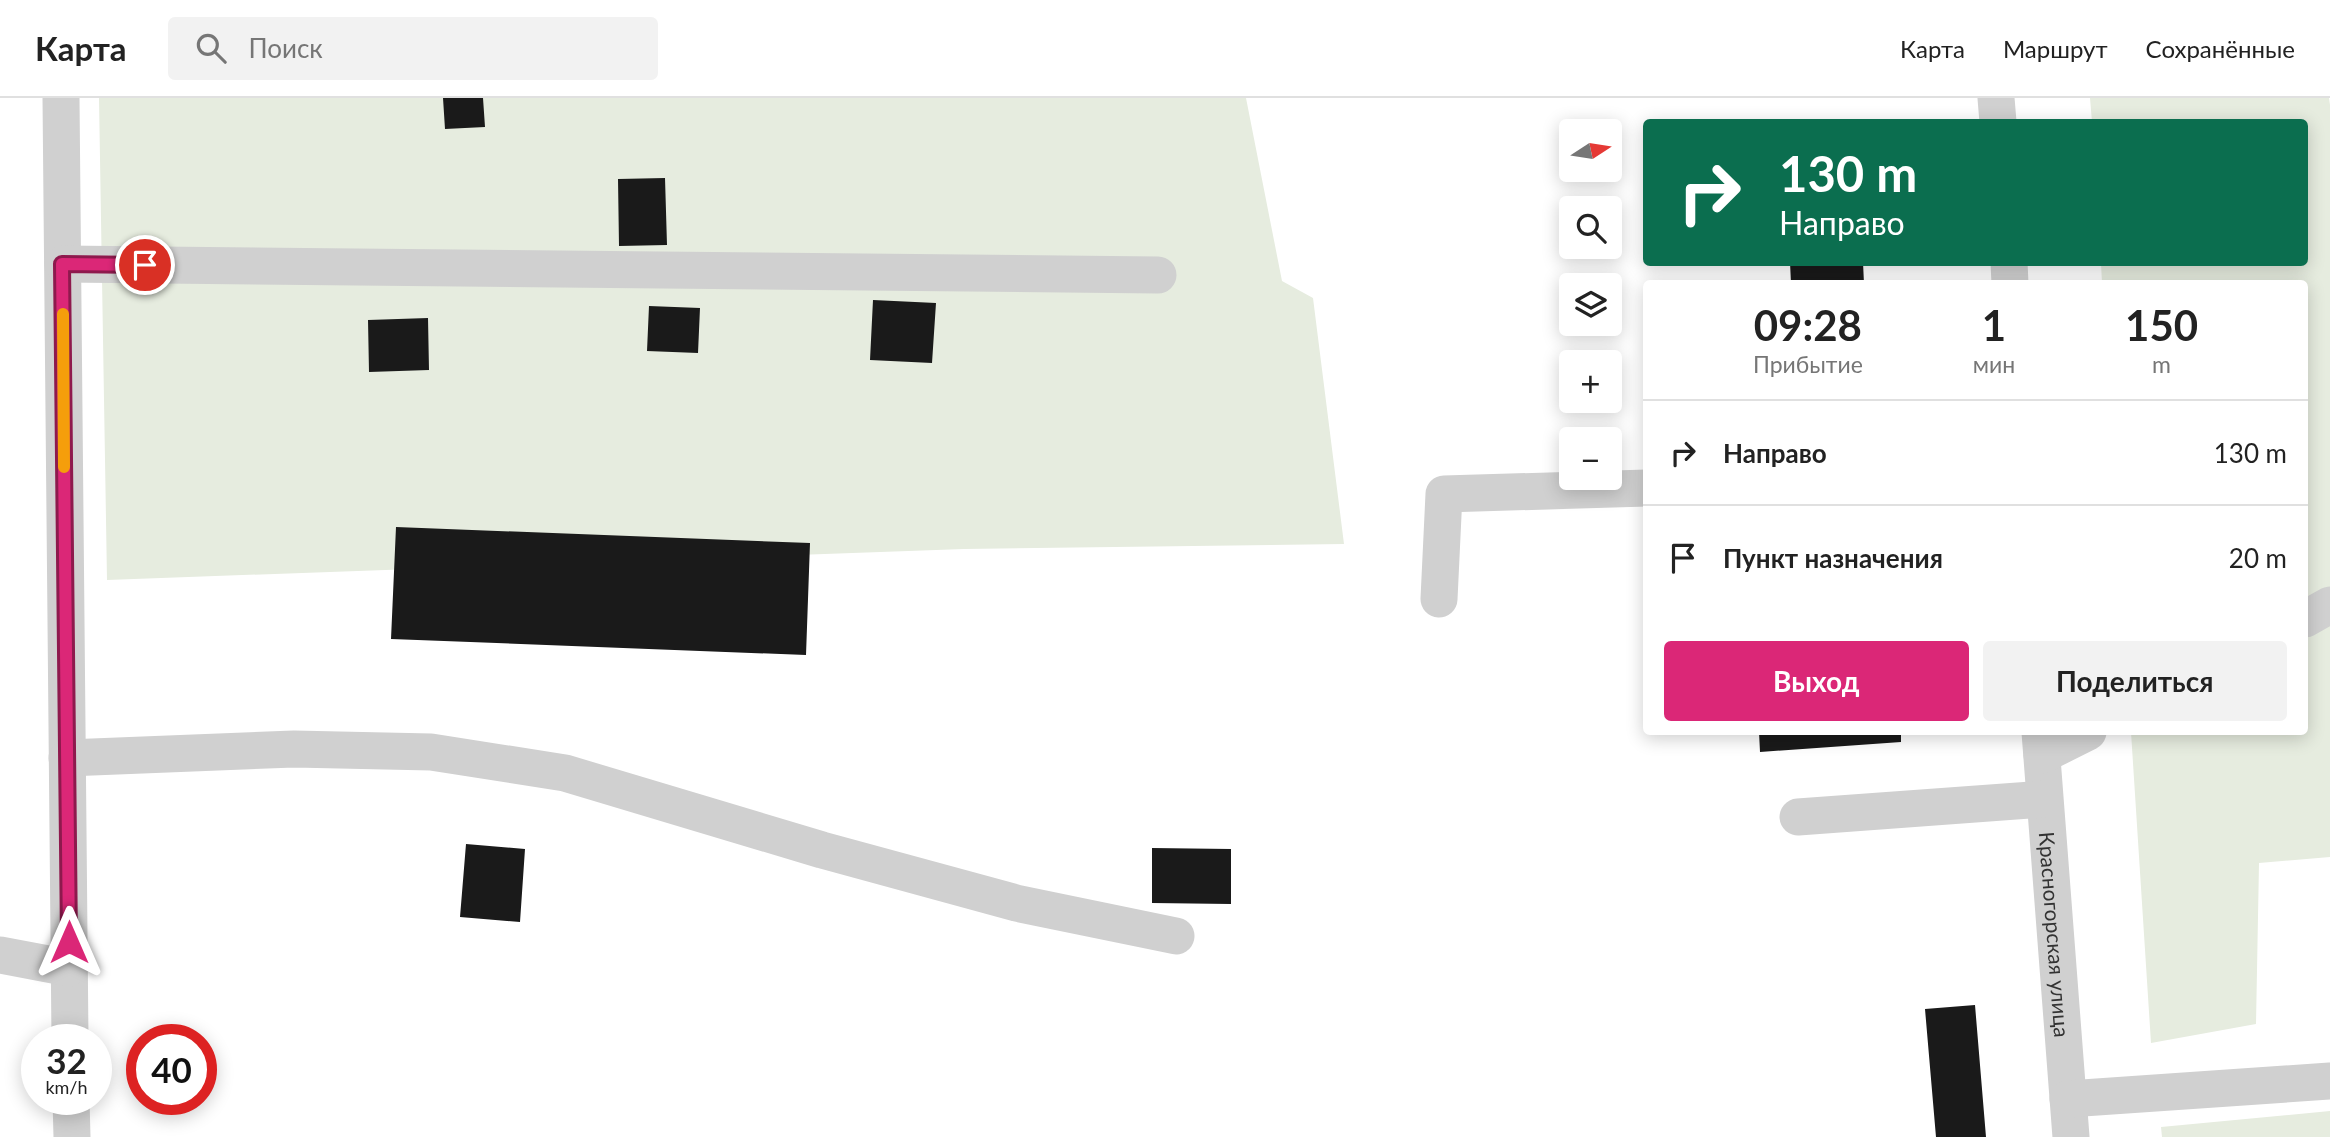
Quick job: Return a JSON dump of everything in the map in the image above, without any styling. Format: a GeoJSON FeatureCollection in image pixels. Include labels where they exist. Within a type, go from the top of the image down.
{"type":"FeatureCollection","features":[{"type":"Feature","properties":{"kind":"street"},"geometry":{"type":"LineString","coordinates":[[61,98],[70,1024]]}},
{"type":"Feature","properties":{"kind":"street"},"geometry":{"type":"LineString","coordinates":[[1996,98],[1998,119]]}},
{"type":"Feature","properties":{"kind":"street"},"geometry":{"type":"LineString","coordinates":[[62,264],[1158,275]]}},
{"type":"Feature","properties":{"kind":"street"},"geometry":{"type":"LineString","coordinates":[[1439,599],[1444,494],[1643,488]]}},
{"type":"Feature","properties":{"kind":"street"},"geometry":{"type":"LineString","coordinates":[[2308,617],[2330,606]]}},
{"type":"Feature","properties":{"kind":"street"},"geometry":{"type":"LineString","coordinates":[[2041,743],[2075,735]]}},
{"type":"Feature","properties":{"kind":"street","name":"Красногорская улица"},"geometry":{"type":"LineString","coordinates":[[2041,743],[2071,1137]]}},
{"type":"Feature","properties":{"kind":"street"},"geometry":{"type":"LineString","coordinates":[[67,758],[294,749],[431,752],[565,773],[822,850],[1016,903],[1176,936]]}},
{"type":"Feature","properties":{"kind":"street"},"geometry":{"type":"LineString","coordinates":[[1798,817],[2044,799]]}},
{"type":"Feature","properties":{"kind":"street"},"geometry":{"type":"LineString","coordinates":[[0,955],[69,968]]}},
{"type":"Feature","properties":{"kind":"street"},"geometry":{"type":"LineString","coordinates":[[2068,1099],[2330,1081]]}},
{"type":"Feature","properties":{"kind":"street"},"geometry":{"type":"LineString","coordinates":[[71,1115],[72,1137]]}},
{"type":"Feature","properties":{"kind":"shaded area"},"geometry":{"type":"Polygon","coordinates":[[[99,98],[1246,98],[1282,281],[1313,298],[1344,544],[964,549],[107,580],[99,98]]]}},
{"type":"Feature","properties":{"kind":"shaded area"},"geometry":{"type":"Polygon","coordinates":[[[2090,98],[2329,98],[2330,105],[2330,857],[2259,863],[2256,1024],[2151,1043],[2131,735],[2308,735],[2308,280],[2102,280],[2101,266],[2308,266],[2308,119],[2092,119],[2090,98]]]}},
{"type":"Feature","properties":{"kind":"shaded area"},"geometry":{"type":"Polygon","coordinates":[[[2330,1111],[2330,1137],[2162,1137],[2161,1127],[2330,1111]]]}},
{"type":"Feature","properties":{"kind":"building"},"geometry":{"type":"Polygon","coordinates":[[[443,98],[483,98],[485,127],[445,129],[443,98]]]}},
{"type":"Feature","properties":{"kind":"building"},"geometry":{"type":"Polygon","coordinates":[[[665,178],[667,245],[619,246],[618,179],[665,178]]]}},
{"type":"Feature","properties":{"kind":"building"},"geometry":{"type":"Polygon","coordinates":[[[1790,266],[1863,266],[1864,280],[1791,280],[1790,266]]]}},
{"type":"Feature","properties":{"kind":"building"},"geometry":{"type":"Polygon","coordinates":[[[873,300],[936,303],[932,363],[870,360],[873,300]]]}},
{"type":"Feature","properties":{"kind":"building"},"geometry":{"type":"Polygon","coordinates":[[[649,306],[700,308],[698,353],[647,351],[649,306]]]}},
{"type":"Feature","properties":{"kind":"building"},"geometry":{"type":"Polygon","coordinates":[[[428,318],[429,370],[369,372],[368,320],[428,318]]]}},
{"type":"Feature","properties":{"kind":"building"},"geometry":{"type":"Polygon","coordinates":[[[396,527],[810,543],[806,655],[391,639],[396,527]]]}},
{"type":"Feature","properties":{"kind":"building"},"geometry":{"type":"Polygon","coordinates":[[[1759,735],[1901,735],[1901,742],[1760,752],[1759,735]]]}},
{"type":"Feature","properties":{"kind":"building"},"geometry":{"type":"Polygon","coordinates":[[[466,844],[525,849],[520,922],[460,917],[466,844]]]}},
{"type":"Feature","properties":{"kind":"building"},"geometry":{"type":"Polygon","coordinates":[[[1152,848],[1231,849],[1231,904],[1152,903],[1152,848]]]}},
{"type":"Feature","properties":{"kind":"building"},"geometry":{"type":"Polygon","coordinates":[[[1975,1005],[1986,1137],[1936,1137],[1925,1009],[1975,1005]]]}},
{"type":"Feature","properties":{"kind":"slow traffic"},"geometry":{"type":"LineString","coordinates":[[63,314],[64,467]]}},
{"type":"Feature","properties":{"kind":"route"},"geometry":{"type":"LineString","coordinates":[[69,942],[62,264],[145,265]]}}]}
